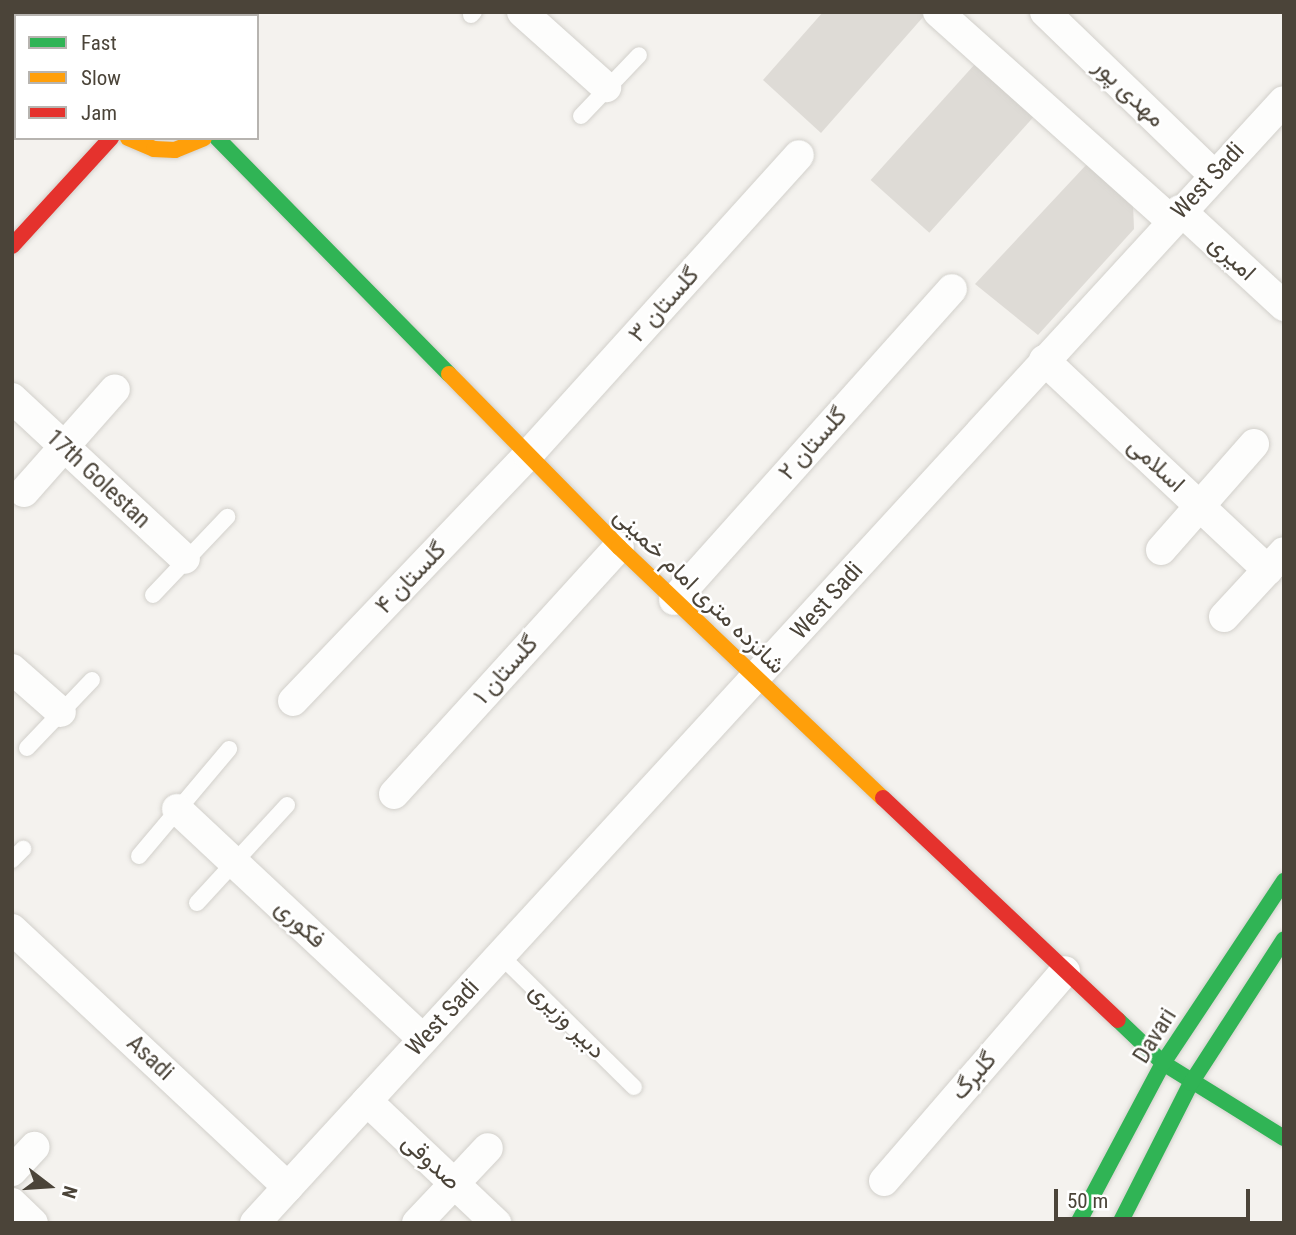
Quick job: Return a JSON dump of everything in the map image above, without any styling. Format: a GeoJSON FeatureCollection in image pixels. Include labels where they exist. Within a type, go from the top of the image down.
{"type":"FeatureCollection","features":[{"type":"Feature","properties":{"kind":"main road"},"geometry":{"type":"LineString","coordinates":[[12,247],[109,140]]}},
{"type":"Feature","properties":{"kind":"main road"},"geometry":{"type":"LineString","coordinates":[[133,140],[154,149],[175,150],[199,140]]}},
{"type":"Feature","properties":{"kind":"main road","name":"شانزده متری امام خمینی"},"geometry":{"type":"LineString","coordinates":[[220,140],[618,547],[1163,1063],[1191,1083],[1284,1138]]}},
{"type":"Feature","properties":{"kind":"main road","name":"Davari"},"geometry":{"type":"LineString","coordinates":[[1078,1223],[1163,1063],[1284,881]]}},
{"type":"Feature","properties":{"kind":"main road"},"geometry":{"type":"LineString","coordinates":[[1258,918],[1284,932]]}},
{"type":"Feature","properties":{"kind":"main road"},"geometry":{"type":"LineString","coordinates":[[1120,1223],[1191,1083],[1284,939]]}},
{"type":"Feature","properties":{"kind":"street"},"geometry":{"type":"LineString","coordinates":[[522,12],[606,87]]}},
{"type":"Feature","properties":{"kind":"street","name":"امیری"},"geometry":{"type":"LineString","coordinates":[[937,12],[1284,306]]}},
{"type":"Feature","properties":{"kind":"street","name":"مهدی پور"},"geometry":{"type":"LineString","coordinates":[[1045,12],[1213,174]]}},
{"type":"Feature","properties":{"kind":"street","name":"West Sadi"},"geometry":{"type":"LineString","coordinates":[[255,1223],[757,678],[1175,215],[1284,101]]}},
{"type":"Feature","properties":{"kind":"street","name":"گلستان ۳"},"geometry":{"type":"LineString","coordinates":[[528,455],[799,155]]}},
{"type":"Feature","properties":{"kind":"street","name":"گلستان ۲"},"geometry":{"type":"LineString","coordinates":[[674,600],[951,289]]}},
{"type":"Feature","properties":{"kind":"street","name":"اسلامی"},"geometry":{"type":"LineString","coordinates":[[1044,360],[1198,505],[1276,561]]}},
{"type":"Feature","properties":{"kind":"street"},"geometry":{"type":"LineString","coordinates":[[24,492],[116,389]]}},
{"type":"Feature","properties":{"kind":"street","name":"17th Golestan"},"geometry":{"type":"LineString","coordinates":[[12,398],[185,559]]}},
{"type":"Feature","properties":{"kind":"street"},"geometry":{"type":"LineString","coordinates":[[1161,550],[1254,444]]}},
{"type":"Feature","properties":{"kind":"street","name":"گلستان ۴"},"geometry":{"type":"LineString","coordinates":[[293,701],[528,455]]}},
{"type":"Feature","properties":{"kind":"street","name":"گلستان ۱"},"geometry":{"type":"LineString","coordinates":[[394,794],[618,547]]}},
{"type":"Feature","properties":{"kind":"street"},"geometry":{"type":"LineString","coordinates":[[1224,617],[1276,561]]}},
{"type":"Feature","properties":{"kind":"street"},"geometry":{"type":"LineString","coordinates":[[12,669],[61,712]]}},
{"type":"Feature","properties":{"kind":"street","name":"فکوری"},"geometry":{"type":"LineString","coordinates":[[177,809],[423,1039]]}},
{"type":"Feature","properties":{"kind":"street","name":"Asadi"},"geometry":{"type":"LineString","coordinates":[[12,929],[288,1187]]}},
{"type":"Feature","properties":{"kind":"street","name":"گلبرگ"},"geometry":{"type":"LineString","coordinates":[[884,1181],[1065,971]]}},
{"type":"Feature","properties":{"kind":"street","name":"صدوقی"},"geometry":{"type":"LineString","coordinates":[[367,1101],[496,1223]]}},
{"type":"Feature","properties":{"kind":"street"},"geometry":{"type":"LineString","coordinates":[[12,1171],[34,1147]]}},
{"type":"Feature","properties":{"kind":"street"},"geometry":{"type":"LineString","coordinates":[[416,1223],[488,1148]]}},
{"type":"Feature","properties":{"kind":"street"},"geometry":{"type":"LineString","coordinates":[[12,1203],[33,1223]]}},
{"type":"Feature","properties":{"kind":"lane"},"geometry":{"type":"LineString","coordinates":[[581,116],[639,55]]}},
{"type":"Feature","properties":{"kind":"lane"},"geometry":{"type":"LineString","coordinates":[[153,595],[227,516]]}},
{"type":"Feature","properties":{"kind":"lane"},"geometry":{"type":"LineString","coordinates":[[27,748],[92,680]]}},
{"type":"Feature","properties":{"kind":"lane"},"geometry":{"type":"LineString","coordinates":[[139,856],[229,749]]}},
{"type":"Feature","properties":{"kind":"lane"},"geometry":{"type":"LineString","coordinates":[[197,903],[288,805]]}},
{"type":"Feature","properties":{"kind":"lane","name":"دبیر وزیری"},"geometry":{"type":"LineString","coordinates":[[500,955],[634,1087]]}},
{"type":"Feature","properties":{"kind":"building"},"geometry":{"type":"Polygon","coordinates":[[[823,12],[920,12],[924,16],[821,133],[763,80],[823,12]]]}},
{"type":"Feature","properties":{"kind":"building"},"geometry":{"type":"Polygon","coordinates":[[[975,64],[1034,117],[929,233],[871,180],[975,64]]]}},
{"type":"Feature","properties":{"kind":"building"},"geometry":{"type":"Polygon","coordinates":[[[1087,164],[1133,204],[1134,229],[1038,335],[975,284],[1087,164]]]}},
{"type":"Feature","properties":{"kind":"traffic: fast"},"geometry":{"type":"LineString","coordinates":[[219,140],[449,374]]}},
{"type":"Feature","properties":{"kind":"traffic: fast"},"geometry":{"type":"LineString","coordinates":[[1078,1223],[1163,1063],[1284,881]]}},
{"type":"Feature","properties":{"kind":"traffic: fast"},"geometry":{"type":"LineString","coordinates":[[1120,1223],[1191,1083],[1284,939]]}},
{"type":"Feature","properties":{"kind":"traffic: fast"},"geometry":{"type":"LineString","coordinates":[[1118,1020],[1163,1063],[1284,1138]]}},
{"type":"Feature","properties":{"kind":"traffic: slow"},"geometry":{"type":"LineString","coordinates":[[133,140],[154,149],[175,150],[199,140]]}},
{"type":"Feature","properties":{"kind":"traffic: slow"},"geometry":{"type":"LineString","coordinates":[[449,374],[619,547],[883,798]]}},
{"type":"Feature","properties":{"kind":"traffic: jam"},"geometry":{"type":"LineString","coordinates":[[12,246],[109,140]]}},
{"type":"Feature","properties":{"kind":"traffic: jam"},"geometry":{"type":"LineString","coordinates":[[883,798],[1118,1020]]}}]}
